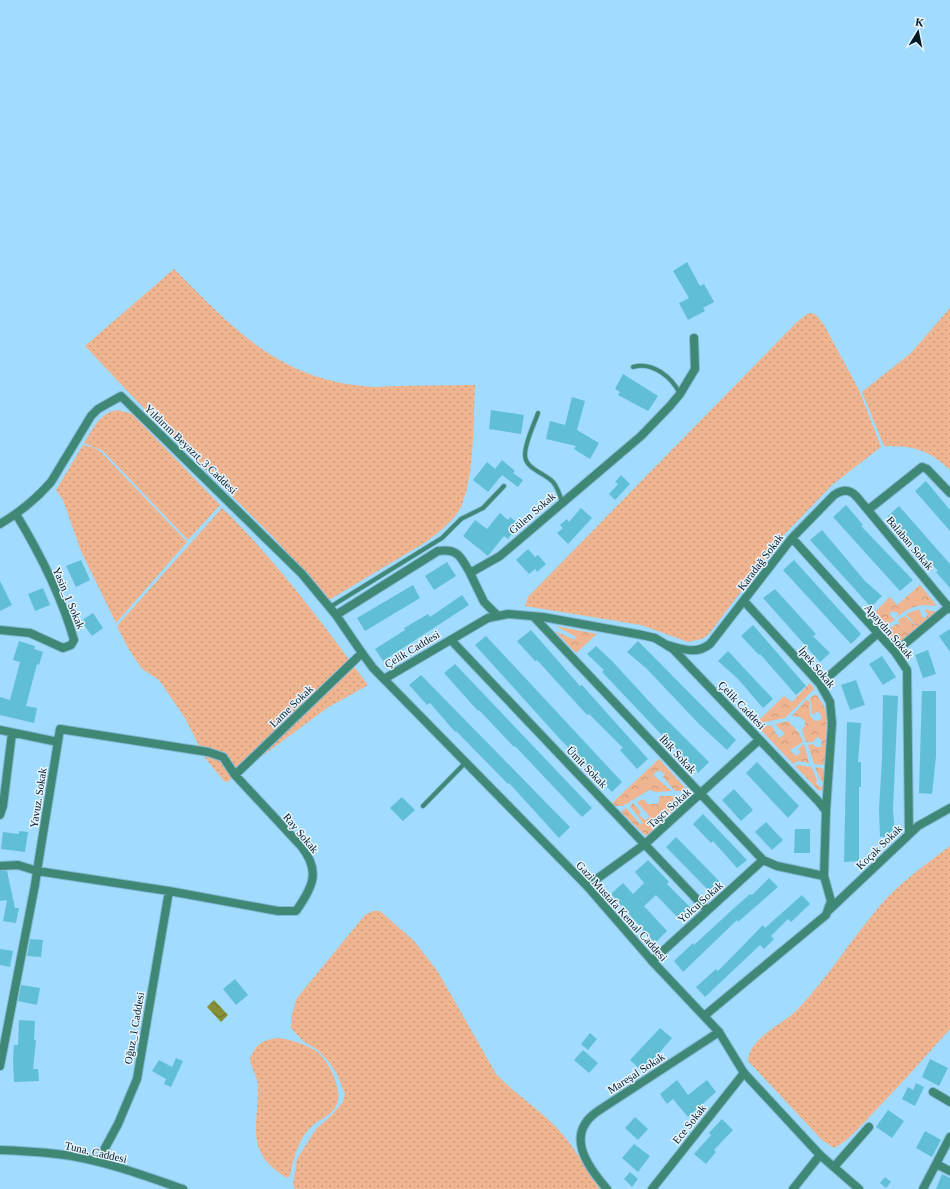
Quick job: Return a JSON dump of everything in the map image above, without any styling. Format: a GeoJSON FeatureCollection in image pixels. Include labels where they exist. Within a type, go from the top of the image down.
{"type":"FeatureCollection","features":[{"type":"Feature","properties":{"kind":"street","name":"Gülen Sokak"},"geometry":{"type":"LineString","coordinates":[[470,573],[500,556],[641,436],[680,394],[695,369],[694,338]]}},
{"type":"Feature","properties":{"kind":"street","name":"Yıldırım Beyazıt_3 Caddesi"},"geometry":{"type":"LineString","coordinates":[[0,524],[16,514],[51,482],[91,416],[98,409],[121,396],[302,574],[330,607],[362,653]]}},
{"type":"Feature","properties":{"kind":"street"},"geometry":{"type":"LineString","coordinates":[[868,510],[922,467],[928,469],[950,494]]}},
{"type":"Feature","properties":{"kind":"street","name":"Karadağ Sokak"},"geometry":{"type":"LineString","coordinates":[[667,644],[691,651],[706,647],[744,601],[792,538],[839,491],[849,491],[853,493],[868,510]]}},
{"type":"Feature","properties":{"kind":"street","name":"Balaban Sokak"},"geometry":{"type":"LineString","coordinates":[[868,510],[950,607]]}},
{"type":"Feature","properties":{"kind":"street","name":"Yasin_1 Sokak"},"geometry":{"type":"LineString","coordinates":[[0,630],[30,634],[63,648],[71,645],[74,640],[65,612],[29,535],[16,514]]}},
{"type":"Feature","properties":{"kind":"street","name":"Apaydın Sokak"},"geometry":{"type":"LineString","coordinates":[[792,538],[877,634],[895,652],[903,663],[908,678],[909,834]]}},
{"type":"Feature","properties":{"kind":"street"},"geometry":{"type":"LineString","coordinates":[[336,615],[438,551],[446,549],[459,555],[470,573],[484,602],[497,615]]}},
{"type":"Feature","properties":{"kind":"street","name":"İpek Sokak"},"geometry":{"type":"LineString","coordinates":[[744,601],[820,684],[828,698],[832,710],[826,811]]}},
{"type":"Feature","properties":{"kind":"street"},"geometry":{"type":"LineString","coordinates":[[895,652],[950,607]]}},
{"type":"Feature","properties":{"kind":"street","name":"Çelik Caddesi"},"geometry":{"type":"LineString","coordinates":[[384,679],[488,618],[497,615],[534,617],[654,638],[667,644],[826,811]]}},
{"type":"Feature","properties":{"kind":"street","name":"İbik Sokak"},"geometry":{"type":"LineString","coordinates":[[534,617],[763,860],[777,866],[824,876]]}},
{"type":"Feature","properties":{"kind":"street"},"geometry":{"type":"LineString","coordinates":[[820,684],[877,634]]}},
{"type":"Feature","properties":{"kind":"street","name":"Ümit Sokak"},"geometry":{"type":"LineString","coordinates":[[450,640],[707,910]]}},
{"type":"Feature","properties":{"kind":"street","name":"Gazi Mustafa Kemal Caddesi"},"geometry":{"type":"LineString","coordinates":[[362,653],[373,668],[587,886],[652,961],[719,1032],[744,1073],[820,1155],[859,1189]]}},
{"type":"Feature","properties":{"kind":"street","name":"Lame Sokak"},"geometry":{"type":"LineString","coordinates":[[235,775],[362,653]]}},
{"type":"Feature","properties":{"kind":"street","name":"Ray Sokak"},"geometry":{"type":"LineString","coordinates":[[0,866],[18,865],[37,871],[169,891],[278,911],[296,911],[304,900],[311,885],[313,868],[310,857],[235,775],[223,757],[208,752],[60,729]]}},
{"type":"Feature","properties":{"kind":"street","name":"Yavuz. Sokak"},"geometry":{"type":"LineString","coordinates":[[0,1066],[37,871],[60,729]]}},
{"type":"Feature","properties":{"kind":"street"},"geometry":{"type":"LineString","coordinates":[[0,730],[58,742]]}},
{"type":"Feature","properties":{"kind":"street"},"geometry":{"type":"LineString","coordinates":[[0,815],[3,806],[12,733]]}},
{"type":"Feature","properties":{"kind":"street","name":"Taşcı Sokak"},"geometry":{"type":"LineString","coordinates":[[587,886],[645,844],[759,740]]}},
{"type":"Feature","properties":{"kind":"street","name":"Koçak Sokak"},"geometry":{"type":"LineString","coordinates":[[829,910],[909,834],[931,818],[950,808]]}},
{"type":"Feature","properties":{"kind":"street"},"geometry":{"type":"LineString","coordinates":[[704,1016],[826,915],[829,910],[830,901],[824,876],[826,811]]}},
{"type":"Feature","properties":{"kind":"street","name":"Yolcu Sokak"},"geometry":{"type":"LineString","coordinates":[[652,961],[763,860]]}},
{"type":"Feature","properties":{"kind":"street","name":"Oğuz_1 Caddesi"},"geometry":{"type":"LineString","coordinates":[[98,1162],[118,1124],[137,1079],[169,891]]}},
{"type":"Feature","properties":{"kind":"street","name":"Mareşal Sokak"},"geometry":{"type":"LineString","coordinates":[[607,1189],[589,1166],[580,1143],[582,1129],[591,1116],[719,1032]]}},
{"type":"Feature","properties":{"kind":"street","name":"Ece Sokak"},"geometry":{"type":"LineString","coordinates":[[652,1189],[744,1073]]}},
{"type":"Feature","properties":{"kind":"street"},"geometry":{"type":"LineString","coordinates":[[933,1092],[950,1102]]}},
{"type":"Feature","properties":{"kind":"street"},"geometry":{"type":"LineString","coordinates":[[834,1167],[869,1127]]}},
{"type":"Feature","properties":{"kind":"street"},"geometry":{"type":"LineString","coordinates":[[923,1189],[950,1137]]}},
{"type":"Feature","properties":{"kind":"street","name":"Tuna. Caddesi"},"geometry":{"type":"LineString","coordinates":[[0,1150],[53,1154],[98,1162],[184,1189]]}},
{"type":"Feature","properties":{"kind":"street"},"geometry":{"type":"LineString","coordinates":[[793,1189],[820,1155]]}},
{"type":"Feature","properties":{"kind":"street"},"geometry":{"type":"LineString","coordinates":[[936,1164],[950,1171]]}},
{"type":"Feature","properties":{"kind":"lane"},"geometry":{"type":"LineString","coordinates":[[633,367],[645,364],[650,366],[671,380],[680,394]]}},
{"type":"Feature","properties":{"kind":"lane"},"geometry":{"type":"LineString","coordinates":[[538,413],[526,448],[525,460],[529,466],[554,482],[562,502]]}},
{"type":"Feature","properties":{"kind":"lane"},"geometry":{"type":"LineString","coordinates":[[330,607],[442,538],[461,519],[483,508],[504,486]]}},
{"type":"Feature","properties":{"kind":"lane"},"geometry":{"type":"LineString","coordinates":[[423,806],[465,763]]}},
{"type":"Feature","properties":{"kind":"green space"},"geometry":{"type":"Polygon","coordinates":[[[174,269],[236,329],[258,346],[280,360],[305,372],[333,381],[368,387],[475,385],[469,479],[466,494],[461,507],[450,522],[426,542],[329,600],[274,538],[132,396],[85,346],[174,269]]]}},
{"type":"Feature","properties":{"kind":"green space"},"geometry":{"type":"Polygon","coordinates":[[[950,308],[950,470],[935,457],[920,450],[904,447],[884,446],[862,392],[911,353],[950,308]]]}},
{"type":"Feature","properties":{"kind":"green space"},"geometry":{"type":"Polygon","coordinates":[[[812,313],[817,316],[824,325],[859,390],[881,447],[832,485],[782,537],[709,634],[702,639],[688,642],[641,625],[525,606],[528,597],[797,322],[807,314],[812,313]]]}},
{"type":"Feature","properties":{"kind":"green space"},"geometry":{"type":"Polygon","coordinates":[[[118,410],[132,414],[220,505],[188,540],[103,451],[84,443],[94,427],[106,414],[118,410]]]}},
{"type":"Feature","properties":{"kind":"green space"},"geometry":{"type":"Polygon","coordinates":[[[83,445],[95,448],[102,453],[187,542],[116,623],[81,551],[63,500],[56,490],[83,445]]]}},
{"type":"Feature","properties":{"kind":"green space"},"geometry":{"type":"Polygon","coordinates":[[[222,508],[281,571],[368,685],[327,708],[227,782],[224,781],[206,759],[185,718],[159,680],[142,669],[128,648],[117,626],[222,508]]]}},
{"type":"Feature","properties":{"kind":"green space"},"geometry":{"type":"Polygon","coordinates":[[[920,585],[937,606],[926,605],[911,608],[897,617],[898,613],[892,611],[889,615],[895,619],[882,630],[870,617],[890,597],[897,605],[920,585]]]}},
{"type":"Feature","properties":{"kind":"green space"},"geometry":{"type":"Polygon","coordinates":[[[919,609],[923,619],[928,615],[924,609],[937,612],[918,628],[906,614],[919,609]]]}},
{"type":"Feature","properties":{"kind":"green space"},"geometry":{"type":"Polygon","coordinates":[[[905,616],[918,628],[898,644],[894,644],[884,633],[896,624],[900,625],[898,620],[905,616]]]}},
{"type":"Feature","properties":{"kind":"green space"},"geometry":{"type":"Polygon","coordinates":[[[556,626],[597,634],[576,653],[555,631],[575,640],[576,637],[556,626]]]}},
{"type":"Feature","properties":{"kind":"green space"},"geometry":{"type":"Polygon","coordinates":[[[810,683],[814,689],[785,718],[755,724],[784,696],[792,702],[810,683]]]}},
{"type":"Feature","properties":{"kind":"green space"},"geometry":{"type":"Polygon","coordinates":[[[816,694],[824,706],[827,716],[826,765],[814,764],[808,745],[813,744],[816,747],[821,747],[822,740],[817,737],[813,742],[806,742],[802,730],[805,725],[805,721],[800,717],[792,716],[806,700],[809,701],[810,716],[815,721],[820,720],[822,718],[820,713],[816,712],[812,715],[810,698],[816,694]]]}},
{"type":"Feature","properties":{"kind":"green space"},"geometry":{"type":"Polygon","coordinates":[[[788,721],[799,733],[803,742],[790,750],[796,756],[801,752],[798,749],[804,744],[809,763],[798,761],[793,764],[759,728],[771,725],[779,738],[785,734],[775,724],[788,721]]]}},
{"type":"Feature","properties":{"kind":"green space"},"geometry":{"type":"Polygon","coordinates":[[[659,759],[688,791],[675,791],[663,777],[665,774],[659,770],[653,775],[672,791],[656,792],[649,790],[623,806],[615,806],[612,803],[659,759]]]}},
{"type":"Feature","properties":{"kind":"green space"},"geometry":{"type":"Polygon","coordinates":[[[799,765],[811,767],[817,780],[816,783],[820,787],[823,785],[823,782],[820,779],[815,767],[826,769],[824,789],[819,791],[795,766],[799,765]]]}},
{"type":"Feature","properties":{"kind":"green space"},"geometry":{"type":"Polygon","coordinates":[[[659,796],[689,796],[649,835],[645,835],[621,812],[626,808],[640,824],[643,823],[630,806],[633,803],[641,812],[639,815],[645,820],[650,817],[637,802],[643,799],[648,804],[657,804],[659,802],[659,796]]]}},
{"type":"Feature","properties":{"kind":"green space"},"geometry":{"type":"Polygon","coordinates":[[[950,846],[950,1029],[904,1081],[856,1131],[840,1145],[834,1148],[822,1140],[748,1061],[750,1053],[754,1045],[767,1032],[791,1016],[808,998],[868,920],[887,898],[950,846]]]}},
{"type":"Feature","properties":{"kind":"green space"},"geometry":{"type":"Polygon","coordinates":[[[373,911],[380,911],[414,941],[438,972],[496,1074],[510,1088],[556,1127],[574,1149],[600,1189],[295,1189],[293,1184],[297,1159],[316,1129],[331,1116],[343,1102],[345,1094],[337,1074],[329,1062],[318,1050],[303,1041],[291,1028],[291,1017],[297,998],[365,915],[373,911]]]}},
{"type":"Feature","properties":{"kind":"green space"},"geometry":{"type":"Polygon","coordinates":[[[279,1038],[303,1044],[321,1055],[326,1061],[334,1077],[338,1093],[338,1100],[334,1109],[328,1116],[311,1127],[298,1146],[290,1176],[287,1178],[273,1168],[264,1158],[259,1148],[256,1137],[258,1085],[250,1059],[257,1046],[264,1041],[279,1038]]]}},
{"type":"Feature","properties":{"kind":"water"},"geometry":{"type":"Polygon","coordinates":[[[214,1000],[228,1015],[221,1022],[207,1007],[214,1000]]]}},
{"type":"Feature","properties":{"kind":"building"},"geometry":{"type":"Polygon","coordinates":[[[687,262],[700,286],[704,284],[714,302],[703,308],[705,311],[688,320],[679,303],[689,298],[673,271],[687,262]]]}},
{"type":"Feature","properties":{"kind":"building"},"geometry":{"type":"Polygon","coordinates":[[[623,374],[658,396],[648,411],[618,395],[620,392],[615,389],[623,374]]]}},
{"type":"Feature","properties":{"kind":"building"},"geometry":{"type":"Polygon","coordinates":[[[572,397],[585,401],[577,430],[599,443],[590,459],[574,449],[576,446],[546,439],[550,421],[565,425],[572,397]]]}},
{"type":"Feature","properties":{"kind":"building"},"geometry":{"type":"Polygon","coordinates":[[[491,410],[524,415],[521,434],[489,429],[491,410]]]}},
{"type":"Feature","properties":{"kind":"building"},"geometry":{"type":"Polygon","coordinates":[[[502,460],[515,471],[513,473],[523,480],[518,487],[502,475],[488,492],[473,480],[487,462],[495,469],[502,460]]]}},
{"type":"Feature","properties":{"kind":"building"},"geometry":{"type":"Polygon","coordinates":[[[621,475],[630,484],[615,500],[609,494],[618,484],[615,482],[621,475]]]}},
{"type":"Feature","properties":{"kind":"building"},"geometry":{"type":"Polygon","coordinates":[[[926,481],[950,510],[950,531],[915,491],[926,481]]]}},
{"type":"Feature","properties":{"kind":"building"},"geometry":{"type":"Polygon","coordinates":[[[846,505],[863,525],[861,526],[913,580],[900,591],[833,517],[846,505]]]}},
{"type":"Feature","properties":{"kind":"building"},"geometry":{"type":"Polygon","coordinates":[[[899,506],[950,564],[950,588],[936,572],[938,571],[888,516],[899,506]]]}},
{"type":"Feature","properties":{"kind":"building"},"geometry":{"type":"Polygon","coordinates":[[[581,508],[592,518],[568,544],[557,533],[563,528],[560,525],[567,519],[569,522],[581,508]]]}},
{"type":"Feature","properties":{"kind":"building"},"geometry":{"type":"Polygon","coordinates":[[[500,513],[508,520],[510,517],[519,524],[508,539],[504,536],[488,556],[463,536],[475,520],[487,529],[500,513]]]}},
{"type":"Feature","properties":{"kind":"building"},"geometry":{"type":"Polygon","coordinates":[[[822,530],[865,581],[882,596],[871,607],[810,540],[822,530]]]}},
{"type":"Feature","properties":{"kind":"building"},"geometry":{"type":"Polygon","coordinates":[[[528,549],[535,557],[538,555],[546,564],[537,572],[535,569],[529,574],[516,560],[528,549]]]}},
{"type":"Feature","properties":{"kind":"building"},"geometry":{"type":"Polygon","coordinates":[[[81,560],[90,580],[76,587],[66,566],[81,560]]]}},
{"type":"Feature","properties":{"kind":"building"},"geometry":{"type":"Polygon","coordinates":[[[794,560],[861,634],[851,644],[783,570],[794,560]]]}},
{"type":"Feature","properties":{"kind":"building"},"geometry":{"type":"Polygon","coordinates":[[[447,562],[456,576],[434,590],[425,576],[447,562]]]}},
{"type":"Feature","properties":{"kind":"building"},"geometry":{"type":"Polygon","coordinates":[[[0,581],[12,605],[0,611],[0,581]]]}},
{"type":"Feature","properties":{"kind":"building"},"geometry":{"type":"Polygon","coordinates":[[[413,585],[420,598],[365,631],[357,618],[413,585]]]}},
{"type":"Feature","properties":{"kind":"building"},"geometry":{"type":"Polygon","coordinates":[[[43,588],[50,605],[35,611],[28,594],[43,588]]]}},
{"type":"Feature","properties":{"kind":"building"},"geometry":{"type":"Polygon","coordinates":[[[775,589],[816,634],[813,636],[830,653],[820,662],[763,598],[775,589]]]}},
{"type":"Feature","properties":{"kind":"building"},"geometry":{"type":"Polygon","coordinates":[[[462,595],[469,605],[383,661],[375,649],[405,630],[404,628],[428,614],[430,617],[462,595]]]}},
{"type":"Feature","properties":{"kind":"building"},"geometry":{"type":"Polygon","coordinates":[[[93,613],[103,628],[92,636],[81,621],[93,613]]]}},
{"type":"Feature","properties":{"kind":"building"},"geometry":{"type":"Polygon","coordinates":[[[753,625],[806,686],[796,695],[760,654],[759,655],[741,636],[753,625]]]}},
{"type":"Feature","properties":{"kind":"building"},"geometry":{"type":"Polygon","coordinates":[[[950,629],[950,652],[939,636],[950,629]]]}},
{"type":"Feature","properties":{"kind":"building"},"geometry":{"type":"Polygon","coordinates":[[[531,630],[580,686],[582,685],[648,759],[637,769],[620,750],[623,748],[589,714],[587,715],[537,660],[535,661],[517,641],[531,630]]]}},
{"type":"Feature","properties":{"kind":"building"},"geometry":{"type":"Polygon","coordinates":[[[486,636],[622,782],[612,792],[559,738],[475,645],[486,636]]]}},
{"type":"Feature","properties":{"kind":"building"},"geometry":{"type":"Polygon","coordinates":[[[19,641],[35,646],[34,649],[43,652],[39,665],[37,664],[26,706],[37,708],[34,723],[0,715],[0,697],[10,700],[20,662],[13,660],[19,641]]]}},
{"type":"Feature","properties":{"kind":"building"},"geometry":{"type":"Polygon","coordinates":[[[638,641],[736,740],[727,750],[699,724],[647,669],[627,652],[638,641]]]}},
{"type":"Feature","properties":{"kind":"building"},"geometry":{"type":"Polygon","coordinates":[[[596,646],[709,762],[698,773],[602,672],[604,670],[587,654],[596,646]]]}},
{"type":"Feature","properties":{"kind":"building"},"geometry":{"type":"Polygon","coordinates":[[[928,650],[936,674],[923,678],[915,655],[928,650]]]}},
{"type":"Feature","properties":{"kind":"building"},"geometry":{"type":"Polygon","coordinates":[[[728,651],[773,699],[763,708],[738,679],[718,661],[728,651]]]}},
{"type":"Feature","properties":{"kind":"building"},"geometry":{"type":"Polygon","coordinates":[[[882,656],[896,677],[883,685],[869,664],[882,656]]]}},
{"type":"Feature","properties":{"kind":"building"},"geometry":{"type":"Polygon","coordinates":[[[455,664],[592,808],[582,817],[515,746],[514,747],[479,710],[478,711],[444,673],[455,664]]]}},
{"type":"Feature","properties":{"kind":"building"},"geometry":{"type":"Polygon","coordinates":[[[421,675],[570,827],[559,838],[509,783],[508,784],[456,731],[455,732],[430,703],[427,705],[409,685],[421,675]]]}},
{"type":"Feature","properties":{"kind":"building"},"geometry":{"type":"Polygon","coordinates":[[[856,680],[865,705],[850,710],[841,685],[856,680]]]}},
{"type":"Feature","properties":{"kind":"building"},"geometry":{"type":"Polygon","coordinates":[[[922,691],[936,691],[936,756],[932,794],[919,793],[922,691]]]}},
{"type":"Feature","properties":{"kind":"building"},"geometry":{"type":"Polygon","coordinates":[[[883,695],[898,696],[893,809],[895,836],[880,837],[879,809],[882,760],[883,695]]]}},
{"type":"Feature","properties":{"kind":"building"},"geometry":{"type":"Polygon","coordinates":[[[847,722],[861,723],[858,762],[861,762],[861,787],[859,787],[859,861],[844,862],[847,722]]]}},
{"type":"Feature","properties":{"kind":"building"},"geometry":{"type":"Polygon","coordinates":[[[757,762],[799,806],[788,818],[746,773],[757,762]]]}},
{"type":"Feature","properties":{"kind":"building"},"geometry":{"type":"Polygon","coordinates":[[[734,789],[753,810],[741,821],[722,800],[734,789]]]}},
{"type":"Feature","properties":{"kind":"building"},"geometry":{"type":"Polygon","coordinates":[[[402,797],[415,810],[403,821],[390,808],[402,797]]]}},
{"type":"Feature","properties":{"kind":"building"},"geometry":{"type":"Polygon","coordinates":[[[703,814],[747,860],[737,868],[713,841],[711,843],[693,824],[703,814]]]}},
{"type":"Feature","properties":{"kind":"building"},"geometry":{"type":"Polygon","coordinates":[[[766,822],[783,840],[772,850],[755,832],[766,822]]]}},
{"type":"Feature","properties":{"kind":"building"},"geometry":{"type":"Polygon","coordinates":[[[795,829],[810,829],[810,853],[794,853],[795,829]]]}},
{"type":"Feature","properties":{"kind":"building"},"geometry":{"type":"Polygon","coordinates":[[[19,831],[28,832],[25,852],[1,849],[3,832],[19,834],[19,831]]]}},
{"type":"Feature","properties":{"kind":"building"},"geometry":{"type":"Polygon","coordinates":[[[676,837],[721,883],[711,893],[666,847],[676,837]]]}},
{"type":"Feature","properties":{"kind":"building"},"geometry":{"type":"Polygon","coordinates":[[[648,860],[669,882],[667,884],[691,908],[679,919],[656,895],[644,906],[667,931],[655,943],[611,894],[623,883],[633,894],[644,883],[635,872],[648,860]]]}},
{"type":"Feature","properties":{"kind":"building"},"geometry":{"type":"Polygon","coordinates":[[[0,871],[7,871],[15,908],[19,908],[16,923],[3,921],[7,900],[0,901],[0,871]]]}},
{"type":"Feature","properties":{"kind":"building"},"geometry":{"type":"Polygon","coordinates":[[[769,878],[778,887],[738,922],[737,920],[683,972],[674,961],[693,943],[694,945],[750,894],[752,895],[769,878]]]}},
{"type":"Feature","properties":{"kind":"building"},"geometry":{"type":"Polygon","coordinates":[[[802,895],[810,904],[791,922],[788,919],[771,936],[774,939],[764,949],[760,945],[705,997],[696,987],[716,969],[718,971],[763,925],[765,928],[802,895]]]}},
{"type":"Feature","properties":{"kind":"building"},"geometry":{"type":"Polygon","coordinates":[[[30,939],[43,940],[41,957],[27,956],[30,939]]]}},
{"type":"Feature","properties":{"kind":"building"},"geometry":{"type":"Polygon","coordinates":[[[0,949],[13,951],[10,967],[0,965],[0,949]]]}},
{"type":"Feature","properties":{"kind":"building"},"geometry":{"type":"Polygon","coordinates":[[[235,979],[248,995],[236,1005],[223,989],[235,979]]]}},
{"type":"Feature","properties":{"kind":"building"},"geometry":{"type":"Polygon","coordinates":[[[21,985],[40,988],[37,1005],[18,1001],[21,985]]]}},
{"type":"Feature","properties":{"kind":"building"},"geometry":{"type":"Polygon","coordinates":[[[19,1020],[35,1021],[34,1040],[36,1040],[33,1069],[38,1069],[39,1081],[14,1082],[14,1045],[18,1045],[19,1020]]]}},
{"type":"Feature","properties":{"kind":"building"},"geometry":{"type":"Polygon","coordinates":[[[660,1028],[672,1038],[643,1072],[630,1060],[660,1028]]]}},
{"type":"Feature","properties":{"kind":"building"},"geometry":{"type":"Polygon","coordinates":[[[590,1033],[597,1039],[588,1050],[581,1044],[590,1033]]]}},
{"type":"Feature","properties":{"kind":"building"},"geometry":{"type":"Polygon","coordinates":[[[583,1050],[598,1063],[589,1073],[574,1060],[583,1050]]]}},
{"type":"Feature","properties":{"kind":"building"},"geometry":{"type":"Polygon","coordinates":[[[176,1058],[183,1061],[171,1087],[164,1084],[166,1079],[152,1071],[159,1060],[172,1067],[176,1058]]]}},
{"type":"Feature","properties":{"kind":"building"},"geometry":{"type":"Polygon","coordinates":[[[930,1059],[948,1068],[939,1086],[922,1077],[930,1059]]]}},
{"type":"Feature","properties":{"kind":"building"},"geometry":{"type":"Polygon","coordinates":[[[677,1080],[688,1095],[707,1080],[716,1092],[688,1117],[673,1099],[667,1104],[660,1094],[677,1080]]]}},
{"type":"Feature","properties":{"kind":"building"},"geometry":{"type":"Polygon","coordinates":[[[916,1083],[924,1087],[915,1106],[902,1099],[908,1087],[913,1090],[916,1083]]]}},
{"type":"Feature","properties":{"kind":"building"},"geometry":{"type":"Polygon","coordinates":[[[888,1110],[904,1121],[892,1138],[876,1127],[888,1110]]]}},
{"type":"Feature","properties":{"kind":"building"},"geometry":{"type":"Polygon","coordinates":[[[635,1117],[648,1129],[638,1140],[625,1128],[635,1117]]]}},
{"type":"Feature","properties":{"kind":"building"},"geometry":{"type":"Polygon","coordinates":[[[722,1119],[733,1130],[714,1150],[716,1152],[706,1164],[694,1154],[711,1135],[709,1133],[722,1119]]]}},
{"type":"Feature","properties":{"kind":"building"},"geometry":{"type":"Polygon","coordinates":[[[925,1131],[941,1140],[932,1157],[916,1148],[925,1131]]]}},
{"type":"Feature","properties":{"kind":"building"},"geometry":{"type":"Polygon","coordinates":[[[634,1144],[650,1156],[638,1172],[622,1158],[634,1144]]]}},
{"type":"Feature","properties":{"kind":"building"},"geometry":{"type":"Polygon","coordinates":[[[630,1172],[638,1179],[632,1187],[624,1179],[630,1172]]]}},
{"type":"Feature","properties":{"kind":"building"},"geometry":{"type":"Polygon","coordinates":[[[942,1174],[950,1178],[950,1189],[936,1189],[942,1174]]]}},
{"type":"Feature","properties":{"kind":"building"},"geometry":{"type":"Polygon","coordinates":[[[885,1177],[891,1182],[886,1188],[880,1183],[885,1177]]]}}]}
